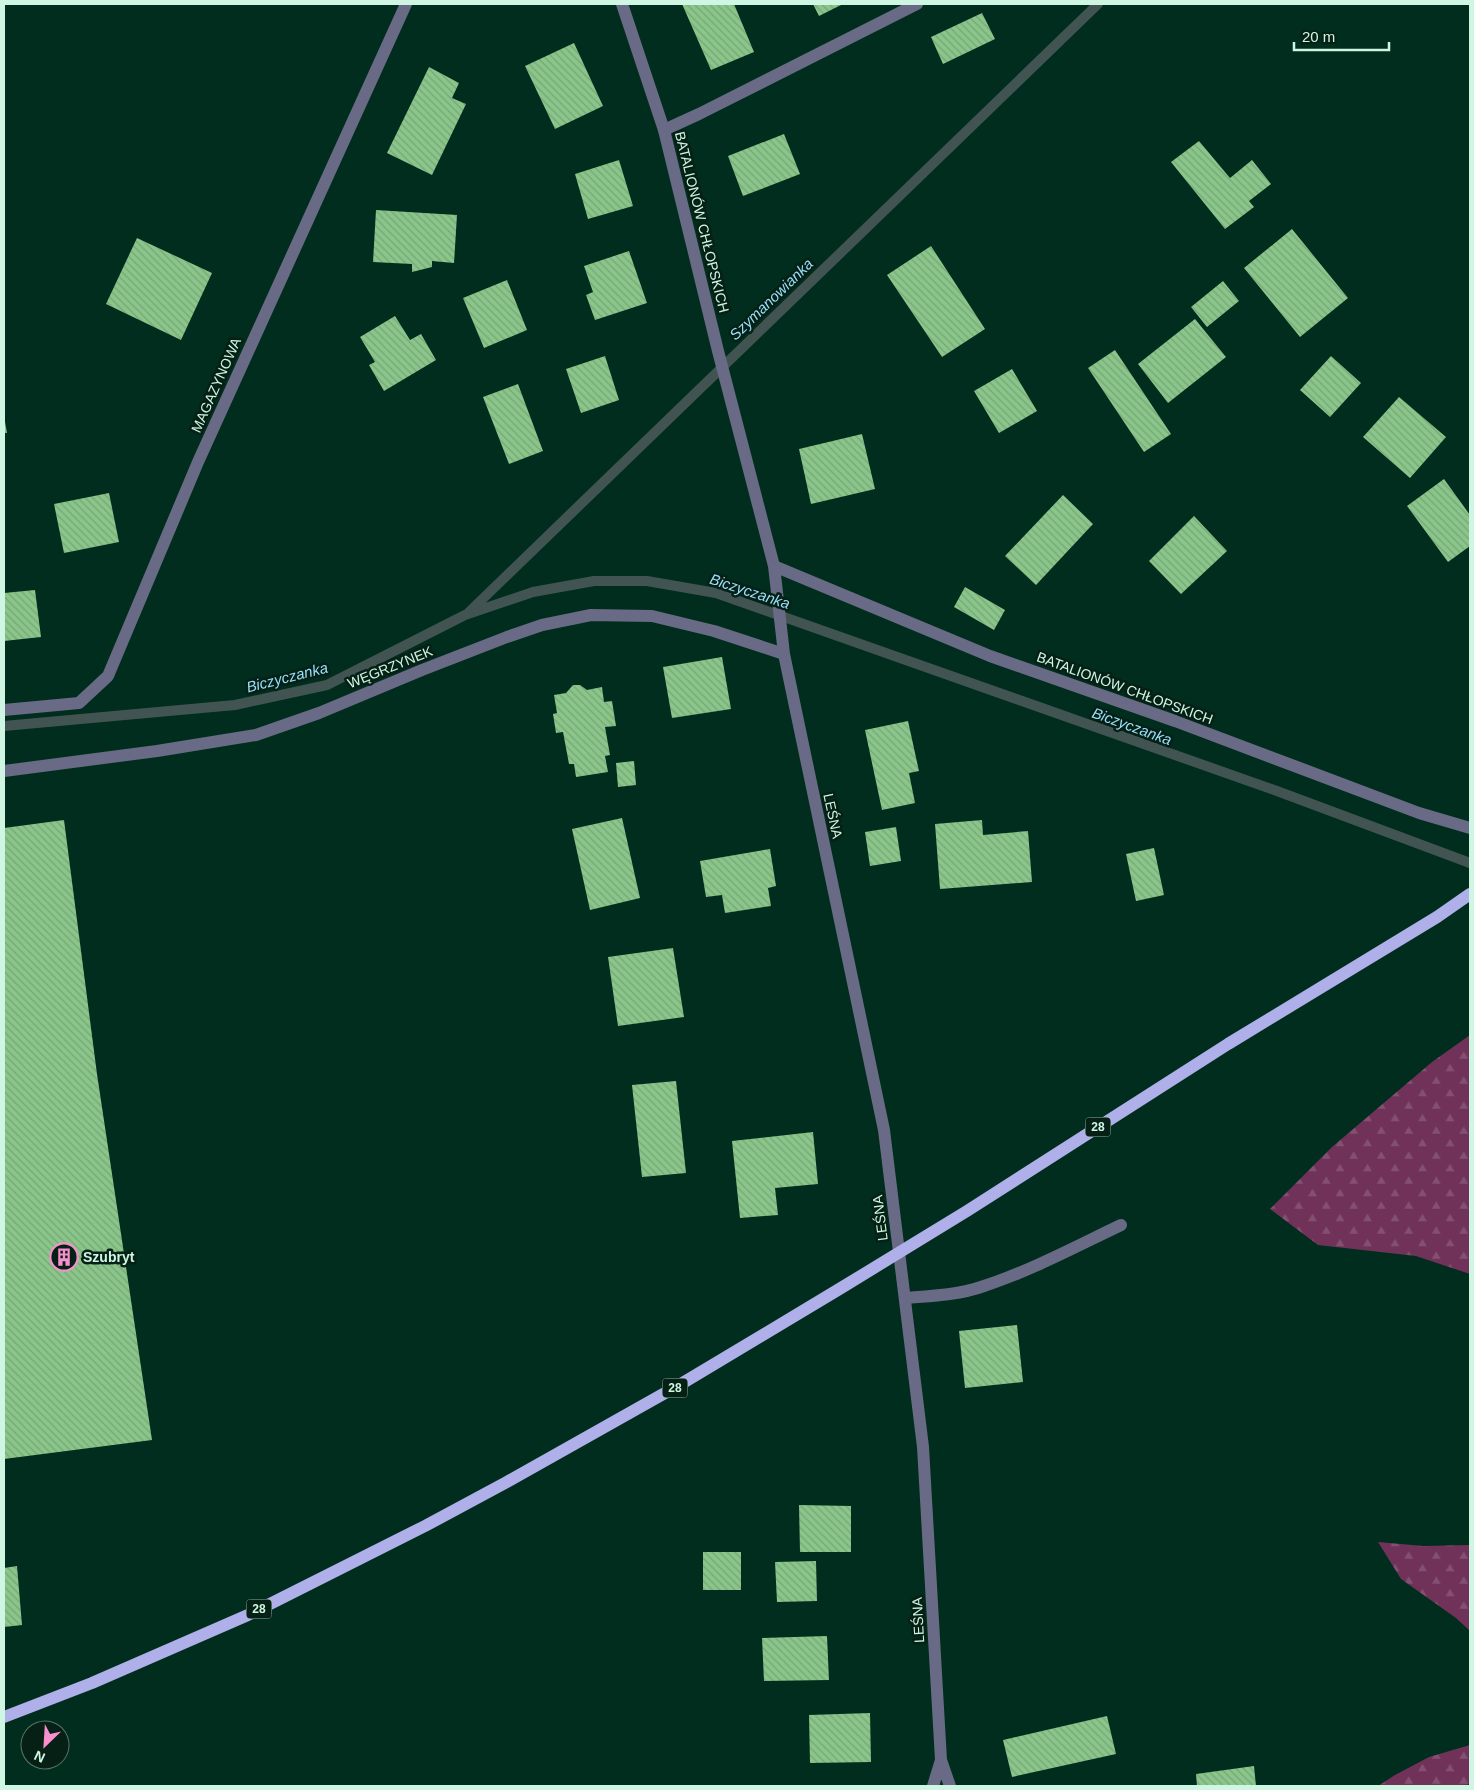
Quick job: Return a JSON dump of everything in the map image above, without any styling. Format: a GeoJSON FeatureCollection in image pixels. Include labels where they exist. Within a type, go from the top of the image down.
{"type":"FeatureCollection","features":[{"type":"Feature","properties":{"kind":"main road","name":"28"},"geometry":{"type":"LineString","coordinates":[[4,1717],[92,1683],[248,1615],[425,1526],[505,1483],[681,1384],[842,1288],[967,1211],[1228,1044],[1438,917],[1470,894]]}},
{"type":"Feature","properties":{"kind":"street","name":"MAGAZYNOWA"},"geometry":{"type":"LineString","coordinates":[[4,710],[79,703],[108,676],[198,462],[406,4]]}},
{"type":"Feature","properties":{"kind":"street","name":"BATALIONÓW CHŁOPSKICH"},"geometry":{"type":"LineString","coordinates":[[622,4],[664,130],[726,385],[774,566],[778,586],[784,654]]}},
{"type":"Feature","properties":{"kind":"street"},"geometry":{"type":"LineString","coordinates":[[664,130],[917,4]]}},
{"type":"Feature","properties":{"kind":"street","name":"BATALIONÓW CHŁOPSKICH"},"geometry":{"type":"LineString","coordinates":[[774,566],[990,656],[1175,720],[1419,814],[1470,828]]}},
{"type":"Feature","properties":{"kind":"street","name":"WĘGRZYNEK"},"geometry":{"type":"LineString","coordinates":[[4,771],[157,751],[256,735],[319,713],[507,636],[542,625],[590,615],[652,616],[714,630],[784,654]]}},
{"type":"Feature","properties":{"kind":"street","name":"LEŚNA"},"geometry":{"type":"LineString","coordinates":[[784,654],[884,1130],[923,1447],[941,1760],[933,1786]]}},
{"type":"Feature","properties":{"kind":"street"},"geometry":{"type":"LineString","coordinates":[[905,1298],[953,1294],[984,1286],[1045,1261],[1121,1225]]}},
{"type":"Feature","properties":{"kind":"street"},"geometry":{"type":"LineString","coordinates":[[941,1760],[950,1786]]}},
{"type":"Feature","properties":{"kind":"green space"},"geometry":{"type":"Polygon","coordinates":[[[1470,1035],[1470,1274],[1416,1256],[1318,1245],[1270,1209],[1332,1147],[1432,1062],[1470,1035]]]}},
{"type":"Feature","properties":{"kind":"green space"},"geometry":{"type":"Polygon","coordinates":[[[1378,1542],[1423,1546],[1470,1545],[1470,1631],[1456,1618],[1401,1579],[1378,1542]]]}},
{"type":"Feature","properties":{"kind":"green space"},"geometry":{"type":"Polygon","coordinates":[[[1470,1745],[1470,1784],[1462,1786],[1378,1786],[1429,1757],[1470,1745]]]}},
{"type":"Feature","properties":{"kind":"building"},"geometry":{"type":"Polygon","coordinates":[[[682,4],[734,4],[754,52],[711,70],[682,4]]]}},
{"type":"Feature","properties":{"kind":"building"},"geometry":{"type":"Polygon","coordinates":[[[813,4],[843,4],[819,16],[813,4]]]}},
{"type":"Feature","properties":{"kind":"building"},"geometry":{"type":"Polygon","coordinates":[[[982,13],[995,39],[943,64],[931,37],[982,13]]]}},
{"type":"Feature","properties":{"kind":"building"},"geometry":{"type":"Polygon","coordinates":[[[574,43],[603,106],[555,129],[525,66],[574,43]]]}},
{"type":"Feature","properties":{"kind":"building"},"geometry":{"type":"Polygon","coordinates":[[[429,67],[459,83],[452,98],[466,104],[432,175],[387,153],[429,67]]]}},
{"type":"Feature","properties":{"kind":"building"},"geometry":{"type":"Polygon","coordinates":[[[784,134],[800,174],[743,196],[728,156],[784,134]]]}},
{"type":"Feature","properties":{"kind":"building"},"geometry":{"type":"Polygon","coordinates":[[[1199,141],[1230,178],[1252,160],[1271,184],[1249,201],[1254,207],[1225,229],[1171,162],[1199,141]]]}},
{"type":"Feature","properties":{"kind":"building"},"geometry":{"type":"Polygon","coordinates":[[[619,160],[633,206],[588,219],[575,174],[619,160]]]}},
{"type":"Feature","properties":{"kind":"building"},"geometry":{"type":"Polygon","coordinates":[[[376,210],[457,215],[454,263],[432,261],[432,267],[412,272],[412,264],[373,262],[376,210]]]}},
{"type":"Feature","properties":{"kind":"building"},"geometry":{"type":"Polygon","coordinates":[[[1292,229],[1348,298],[1300,337],[1244,268],[1292,229]]]}},
{"type":"Feature","properties":{"kind":"building"},"geometry":{"type":"Polygon","coordinates":[[[137,238],[212,273],[181,340],[106,304],[137,238]]]}},
{"type":"Feature","properties":{"kind":"building"},"geometry":{"type":"Polygon","coordinates":[[[931,246],[985,329],[942,357],[887,275],[931,246]]]}},
{"type":"Feature","properties":{"kind":"building"},"geometry":{"type":"Polygon","coordinates":[[[629,251],[647,303],[595,320],[586,295],[593,292],[584,266],[629,251]]]}},
{"type":"Feature","properties":{"kind":"building"},"geometry":{"type":"Polygon","coordinates":[[[507,280],[527,330],[484,348],[463,298],[507,280]]]}},
{"type":"Feature","properties":{"kind":"building"},"geometry":{"type":"Polygon","coordinates":[[[1223,281],[1239,301],[1207,327],[1191,307],[1223,281]]]}},
{"type":"Feature","properties":{"kind":"building"},"geometry":{"type":"Polygon","coordinates":[[[395,316],[410,340],[421,334],[436,360],[384,391],[369,365],[375,362],[360,337],[395,316]]]}},
{"type":"Feature","properties":{"kind":"building"},"geometry":{"type":"Polygon","coordinates":[[[1195,319],[1226,357],[1168,403],[1138,364],[1195,319]]]}},
{"type":"Feature","properties":{"kind":"building"},"geometry":{"type":"Polygon","coordinates":[[[1115,350],[1171,434],[1144,452],[1088,368],[1115,350]]]}},
{"type":"Feature","properties":{"kind":"building"},"geometry":{"type":"Polygon","coordinates":[[[605,356],[619,400],[581,413],[566,369],[605,356]]]}},
{"type":"Feature","properties":{"kind":"building"},"geometry":{"type":"Polygon","coordinates":[[[1331,356],[1361,383],[1330,417],[1300,390],[1331,356]]]}},
{"type":"Feature","properties":{"kind":"building"},"geometry":{"type":"Polygon","coordinates":[[[1012,369],[1037,411],[999,433],[974,391],[1012,369]]]}},
{"type":"Feature","properties":{"kind":"building"},"geometry":{"type":"Polygon","coordinates":[[[518,384],[543,451],[509,464],[483,397],[518,384]]]}},
{"type":"Feature","properties":{"kind":"building"},"geometry":{"type":"Polygon","coordinates":[[[1399,397],[1446,437],[1410,478],[1363,437],[1399,397]]]}},
{"type":"Feature","properties":{"kind":"building"},"geometry":{"type":"Polygon","coordinates":[[[4,416],[7,433],[4,433],[4,416]]]}},
{"type":"Feature","properties":{"kind":"building"},"geometry":{"type":"Polygon","coordinates":[[[862,434],[875,489],[811,504],[799,449],[862,434]]]}},
{"type":"Feature","properties":{"kind":"building"},"geometry":{"type":"Polygon","coordinates":[[[1444,479],[1470,515],[1470,546],[1448,562],[1407,506],[1444,479]]]}},
{"type":"Feature","properties":{"kind":"building"},"geometry":{"type":"Polygon","coordinates":[[[109,493],[119,542],[64,553],[54,504],[109,493]]]}},
{"type":"Feature","properties":{"kind":"building"},"geometry":{"type":"Polygon","coordinates":[[[1063,495],[1093,524],[1036,585],[1005,556],[1063,495]]]}},
{"type":"Feature","properties":{"kind":"building"},"geometry":{"type":"Polygon","coordinates":[[[1194,516],[1227,551],[1181,594],[1149,561],[1194,516]]]}},
{"type":"Feature","properties":{"kind":"building"},"geometry":{"type":"Polygon","coordinates":[[[965,587],[1005,610],[994,630],[954,607],[965,587]]]}},
{"type":"Feature","properties":{"kind":"building"},"geometry":{"type":"Polygon","coordinates":[[[35,590],[41,637],[4,641],[4,593],[35,590]]]}},
{"type":"Feature","properties":{"kind":"building"},"geometry":{"type":"Polygon","coordinates":[[[722,657],[731,709],[672,718],[663,667],[722,657]]]}},
{"type":"Feature","properties":{"kind":"building"},"geometry":{"type":"Polygon","coordinates":[[[573,685],[580,685],[587,690],[602,687],[604,702],[612,701],[616,726],[605,727],[610,755],[605,756],[608,772],[576,777],[574,764],[569,764],[563,732],[556,733],[553,714],[557,713],[554,695],[566,693],[573,685]]]}},
{"type":"Feature","properties":{"kind":"building"},"geometry":{"type":"Polygon","coordinates":[[[908,721],[919,771],[909,773],[915,803],[882,810],[865,730],[908,721]]]}},
{"type":"Feature","properties":{"kind":"building"},"geometry":{"type":"Polygon","coordinates":[[[634,761],[636,785],[618,787],[616,763],[634,761]]]}},
{"type":"Feature","properties":{"kind":"building"},"geometry":{"type":"Polygon","coordinates":[[[622,818],[640,898],[590,910],[572,829],[622,818]]]}},
{"type":"Feature","properties":{"kind":"building","name":"Szubryt"},"geometry":{"type":"Polygon","coordinates":[[[64,820],[97,1074],[152,1440],[4,1459],[4,828],[64,820]]]}},
{"type":"Feature","properties":{"kind":"building"},"geometry":{"type":"Polygon","coordinates":[[[982,820],[983,835],[1028,831],[1032,882],[940,889],[935,824],[982,820]]]}},
{"type":"Feature","properties":{"kind":"building"},"geometry":{"type":"Polygon","coordinates":[[[896,827],[901,861],[870,866],[865,832],[896,827]]]}},
{"type":"Feature","properties":{"kind":"building"},"geometry":{"type":"Polygon","coordinates":[[[1154,848],[1164,895],[1136,901],[1126,854],[1154,848]]]}},
{"type":"Feature","properties":{"kind":"building"},"geometry":{"type":"Polygon","coordinates":[[[770,849],[776,886],[768,888],[771,906],[725,913],[722,895],[706,897],[700,861],[770,849]]]}},
{"type":"Feature","properties":{"kind":"building"},"geometry":{"type":"Polygon","coordinates":[[[673,948],[684,1017],[618,1026],[608,957],[673,948]]]}},
{"type":"Feature","properties":{"kind":"building"},"geometry":{"type":"Polygon","coordinates":[[[676,1081],[686,1173],[642,1177],[632,1085],[676,1081]]]}},
{"type":"Feature","properties":{"kind":"building"},"geometry":{"type":"Polygon","coordinates":[[[813,1132],[818,1184],[775,1188],[778,1215],[740,1218],[732,1141],[813,1132]]]}},
{"type":"Feature","properties":{"kind":"building"},"geometry":{"type":"Polygon","coordinates":[[[1017,1325],[1023,1382],[965,1388],[959,1331],[1017,1325]]]}},
{"type":"Feature","properties":{"kind":"building"},"geometry":{"type":"Polygon","coordinates":[[[799,1505],[851,1506],[851,1552],[800,1552],[799,1505]]]}},
{"type":"Feature","properties":{"kind":"building"},"geometry":{"type":"Polygon","coordinates":[[[703,1552],[741,1552],[741,1590],[703,1590],[703,1552]]]}},
{"type":"Feature","properties":{"kind":"building"},"geometry":{"type":"Polygon","coordinates":[[[816,1561],[817,1601],[777,1602],[775,1562],[816,1561]]]}},
{"type":"Feature","properties":{"kind":"building"},"geometry":{"type":"Polygon","coordinates":[[[17,1566],[22,1625],[4,1627],[4,1568],[17,1566]]]}},
{"type":"Feature","properties":{"kind":"building"},"geometry":{"type":"Polygon","coordinates":[[[827,1636],[829,1680],[764,1681],[762,1638],[827,1636]]]}},
{"type":"Feature","properties":{"kind":"building"},"geometry":{"type":"Polygon","coordinates":[[[870,1713],[871,1762],[810,1763],[809,1715],[870,1713]]]}},
{"type":"Feature","properties":{"kind":"building"},"geometry":{"type":"Polygon","coordinates":[[[1107,1716],[1116,1754],[1012,1777],[1003,1740],[1107,1716]]]}},
{"type":"Feature","properties":{"kind":"building"},"geometry":{"type":"Polygon","coordinates":[[[1254,1766],[1256,1786],[1197,1786],[1196,1774],[1254,1766]]]}},
{"type":"Feature","properties":{"kind":"waterway","name":"Szymanowianka"},"geometry":{"type":"LineString","coordinates":[[468,613],[1098,4]]}},
{"type":"Feature","properties":{"kind":"waterway","name":"Biczyczanka"},"geometry":{"type":"LineString","coordinates":[[4,726],[235,705],[327,685],[465,615],[533,592],[594,581],[647,581],[716,593],[1277,791],[1470,863]]}},
{"type":"Feature","properties":{"kind":"place","name":"Szubryt"},"geometry":{"type":"Point","coordinates":[64,1257]}}]}
